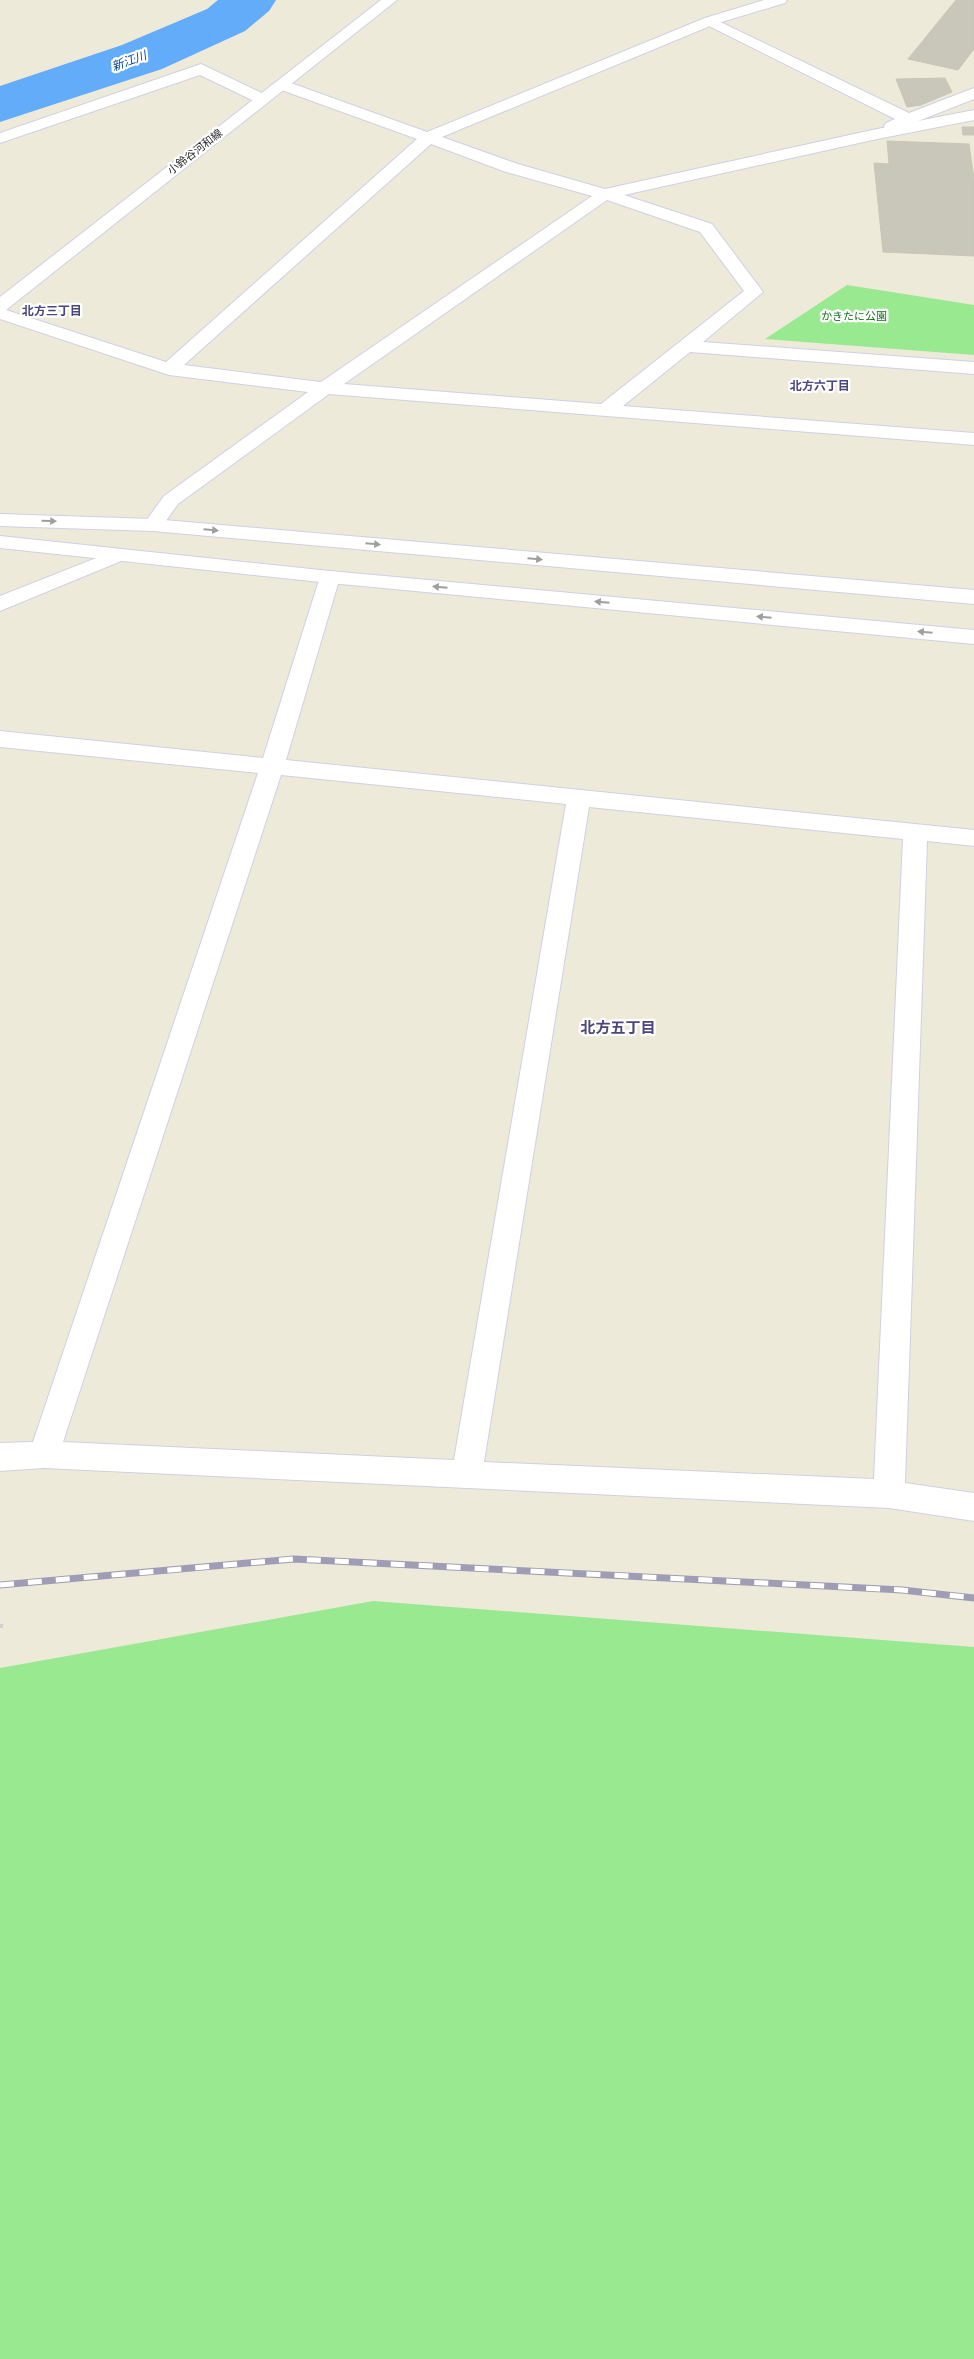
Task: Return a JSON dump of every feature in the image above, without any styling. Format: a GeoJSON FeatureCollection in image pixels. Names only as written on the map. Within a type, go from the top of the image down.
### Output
{"type":"FeatureCollection","features":[{"type":"Feature","properties":{"kind":"street","name":"小鈴谷河和線"},"geometry":{"type":"LineString","coordinates":[[0,306],[262,98],[282,85],[390,0]]}},
{"type":"Feature","properties":{"kind":"street"},"geometry":{"type":"LineString","coordinates":[[169,369],[429,137],[710,21],[780,0]]}},
{"type":"Feature","properties":{"kind":"street"},"geometry":{"type":"LineString","coordinates":[[710,21],[908,119]]}},
{"type":"Feature","properties":{"kind":"street"},"geometry":{"type":"LineString","coordinates":[[0,138],[201,69],[262,98]]}},
{"type":"Feature","properties":{"kind":"street"},"geometry":{"type":"LineString","coordinates":[[282,85],[512,168],[605,194],[706,228],[754,292],[608,409]]}},
{"type":"Feature","properties":{"kind":"street"},"geometry":{"type":"LineString","coordinates":[[877,134],[908,119],[974,93]]}},
{"type":"Feature","properties":{"kind":"street"},"geometry":{"type":"LineString","coordinates":[[153,525],[171,500],[325,388],[605,194],[877,134],[974,115]]}},
{"type":"Feature","properties":{"kind":"street"},"geometry":{"type":"LineString","coordinates":[[0,313],[169,369],[325,388],[974,439]]}},
{"type":"Feature","properties":{"kind":"street"},"geometry":{"type":"LineString","coordinates":[[687,346],[974,368]]}},
{"type":"Feature","properties":{"kind":"street"},"geometry":{"type":"LineString","coordinates":[[0,520],[153,525],[974,598]]}},
{"type":"Feature","properties":{"kind":"street"},"geometry":{"type":"LineString","coordinates":[[0,542],[330,577],[974,637]]}},
{"type":"Feature","properties":{"kind":"street"},"geometry":{"type":"LineString","coordinates":[[0,604],[119,555]]}},
{"type":"Feature","properties":{"kind":"street"},"geometry":{"type":"LineString","coordinates":[[44,1455],[272,766],[330,577]]}},
{"type":"Feature","properties":{"kind":"street"},"geometry":{"type":"LineString","coordinates":[[0,739],[974,838]]}},
{"type":"Feature","properties":{"kind":"street"},"geometry":{"type":"LineString","coordinates":[[467,1474],[579,798]]}},
{"type":"Feature","properties":{"kind":"street"},"geometry":{"type":"LineString","coordinates":[[889,1494],[915,832]]}},
{"type":"Feature","properties":{"kind":"street"},"geometry":{"type":"LineString","coordinates":[[0,1458],[44,1455],[889,1494],[974,1507]]}},
{"type":"Feature","properties":{"kind":"green space","name":"かきたに公園"},"geometry":{"type":"Polygon","coordinates":[[[847,285],[974,305],[974,355],[765,339],[847,285]]]}},
{"type":"Feature","properties":{"kind":"green space"},"geometry":{"type":"Polygon","coordinates":[[[373,1601],[974,1647],[974,2359],[0,2359],[0,1668],[373,1601]]]}},
{"type":"Feature","properties":{"kind":"building"},"geometry":{"type":"Polygon","coordinates":[[[956,0],[974,0],[974,49],[958,70],[908,59],[956,0]]]}},
{"type":"Feature","properties":{"kind":"building"},"geometry":{"type":"Polygon","coordinates":[[[945,78],[952,92],[921,105],[907,107],[896,79],[945,78]]]}},
{"type":"Feature","properties":{"kind":"building"},"geometry":{"type":"Polygon","coordinates":[[[962,127],[974,127],[974,135],[963,135],[962,127]]]}},
{"type":"Feature","properties":{"kind":"building"},"geometry":{"type":"Polygon","coordinates":[[[887,141],[969,144],[974,179],[974,256],[883,252],[874,163],[889,164],[887,141]]]}},
{"type":"Feature","properties":{"kind":"waterway","name":"新江川"},"geometry":{"type":"LineString","coordinates":[[0,105],[142,57],[226,20],[250,0]]}},
{"type":"Feature","properties":{"kind":"railway"},"geometry":{"type":"LineString","coordinates":[[0,1585],[294,1559],[902,1590],[974,1598]]}},
{"type":"Feature","properties":{"kind":"district","name":"北方三丁目"},"geometry":{"type":"Point","coordinates":[52,311]}},
{"type":"Feature","properties":{"kind":"district","name":"北方六丁目"},"geometry":{"type":"Point","coordinates":[820,386]}},
{"type":"Feature","properties":{"kind":"district","name":"北方五丁目"},"geometry":{"type":"Point","coordinates":[618,1028]}}]}
